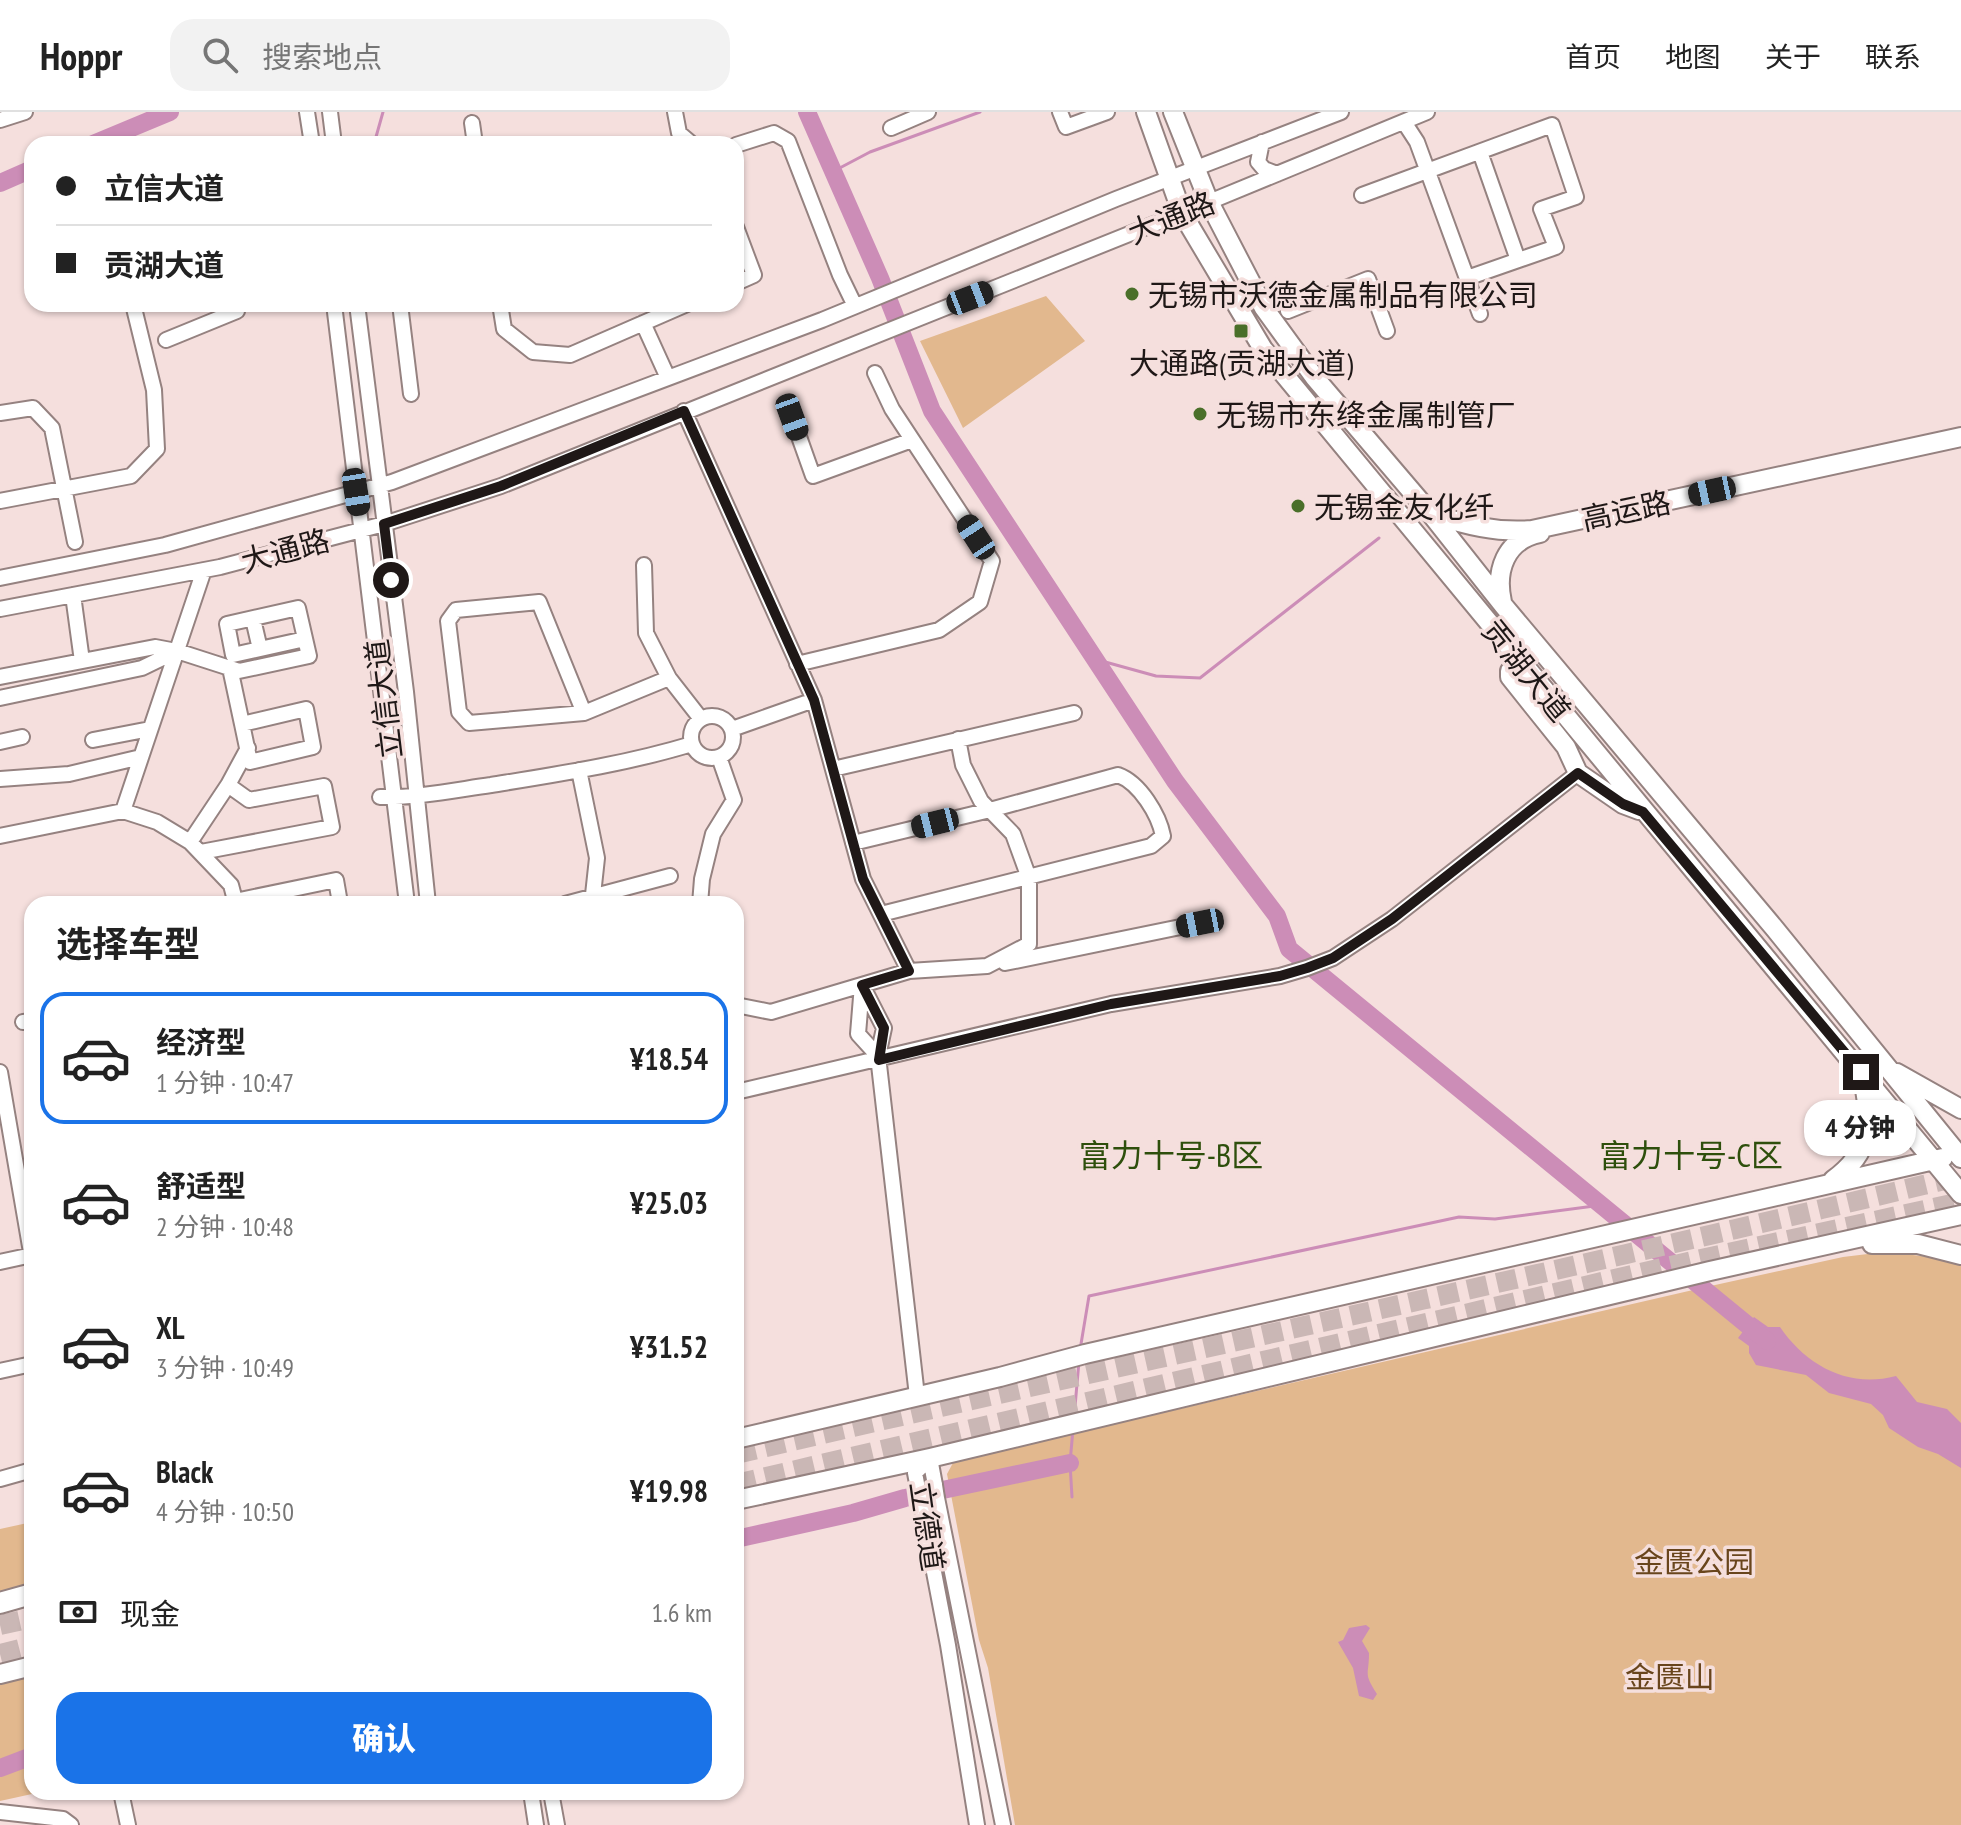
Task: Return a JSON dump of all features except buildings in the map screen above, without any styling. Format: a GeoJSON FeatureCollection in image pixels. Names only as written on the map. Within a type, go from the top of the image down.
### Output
{"type":"FeatureCollection","features":[{"type":"Feature","properties":{"kind":"highway"},"geometry":{"type":"LineString","coordinates":[[0,1602],[24,1596]]}},
{"type":"Feature","properties":{"kind":"main road","name":"贡湖大道"},"geometry":{"type":"LineString","coordinates":[[1146,112],[1182,213],[1263,349],[1961,1194]]}},
{"type":"Feature","properties":{"kind":"main road","name":"贡湖大道"},"geometry":{"type":"LineString","coordinates":[[1173,112],[1209,202],[1264,308],[1315,378],[1960,1155]]}},
{"type":"Feature","properties":{"kind":"main road","name":"高运路"},"geometry":{"type":"LineString","coordinates":[[1431,514],[1485,529],[1506,532],[1532,530],[1961,438]]}},
{"type":"Feature","properties":{"kind":"main road","name":"高运路"},"geometry":{"type":"LineString","coordinates":[[1503,605],[1498,584],[1499,568],[1511,550],[1531,534],[1961,438]]}},
{"type":"Feature","properties":{"kind":"main road"},"geometry":{"type":"LineString","coordinates":[[1520,662],[1510,671],[1510,677],[1566,747],[1577,772],[1623,804],[1643,812]]}},
{"type":"Feature","properties":{"kind":"main road"},"geometry":{"type":"LineString","coordinates":[[1888,1068],[1961,1109]]}},
{"type":"Feature","properties":{"kind":"main road"},"geometry":{"type":"LineString","coordinates":[[1828,1184],[1857,1157],[1868,1132],[1870,1111],[1861,1072]]}},
{"type":"Feature","properties":{"kind":"main road"},"geometry":{"type":"LineString","coordinates":[[744,1437],[1000,1377],[1079,1355],[1960,1155]]}},
{"type":"Feature","properties":{"kind":"main road"},"geometry":{"type":"LineString","coordinates":[[744,1498],[930,1458],[1710,1271],[1961,1215]]}},
{"type":"Feature","properties":{"kind":"main road"},"geometry":{"type":"LineString","coordinates":[[1813,1248],[1891,1242],[1918,1244],[1961,1255]]}},
{"type":"Feature","properties":{"kind":"main road"},"geometry":{"type":"LineString","coordinates":[[0,1674],[24,1668]]}},
{"type":"Feature","properties":{"kind":"street"},"geometry":{"type":"LineString","coordinates":[[0,120],[25,112]]}},
{"type":"Feature","properties":{"kind":"street"},"geometry":{"type":"LineString","coordinates":[[307,112],[311,136]]}},
{"type":"Feature","properties":{"kind":"street"},"geometry":{"type":"LineString","coordinates":[[330,112],[333,136]]}},
{"type":"Feature","properties":{"kind":"street"},"geometry":{"type":"LineString","coordinates":[[675,112],[679,133],[683,136]]}},
{"type":"Feature","properties":{"kind":"street"},"geometry":{"type":"LineString","coordinates":[[891,128],[928,112]]}},
{"type":"Feature","properties":{"kind":"street"},"geometry":{"type":"LineString","coordinates":[[1060,112],[1066,127],[1107,112]]}},
{"type":"Feature","properties":{"kind":"street","name":"大通路"},"geometry":{"type":"LineString","coordinates":[[0,578],[165,545],[379,486],[859,305],[1341,112]]}},
{"type":"Feature","properties":{"kind":"street","name":"大通路"},"geometry":{"type":"LineString","coordinates":[[0,609],[204,570],[384,524],[501,486],[1427,112]]}},
{"type":"Feature","properties":{"kind":"street"},"geometry":{"type":"LineString","coordinates":[[1404,122],[1417,142],[1480,314]]}},
{"type":"Feature","properties":{"kind":"street"},"geometry":{"type":"LineString","coordinates":[[472,123],[474,136]]}},
{"type":"Feature","properties":{"kind":"street"},"geometry":{"type":"LineString","coordinates":[[1362,195],[1552,125],[1576,197],[1541,209],[1556,247],[1467,278]]}},
{"type":"Feature","properties":{"kind":"street"},"geometry":{"type":"LineString","coordinates":[[744,142],[774,133],[788,141],[840,275],[859,305]]}},
{"type":"Feature","properties":{"kind":"street"},"geometry":{"type":"LineString","coordinates":[[1262,142],[1258,162],[1264,169],[1277,174]]}},
{"type":"Feature","properties":{"kind":"street"},"geometry":{"type":"LineString","coordinates":[[1480,152],[1518,260]]}},
{"type":"Feature","properties":{"kind":"street"},"geometry":{"type":"LineString","coordinates":[[744,248],[754,275],[744,279]]}},
{"type":"Feature","properties":{"kind":"street"},"geometry":{"type":"LineString","coordinates":[[1288,311],[1368,279],[1387,331]]}},
{"type":"Feature","properties":{"kind":"street"},"geometry":{"type":"LineString","coordinates":[[0,501],[131,476],[157,449],[154,390],[135,312]]}},
{"type":"Feature","properties":{"kind":"street"},"geometry":{"type":"LineString","coordinates":[[166,340],[235,312]]}},
{"type":"Feature","properties":{"kind":"street","name":"立信大道"},"geometry":{"type":"LineString","coordinates":[[335,312],[362,530],[387,797],[406,896]]}},
{"type":"Feature","properties":{"kind":"street","name":"立信大道"},"geometry":{"type":"LineString","coordinates":[[358,312],[427,896]]}},
{"type":"Feature","properties":{"kind":"street"},"geometry":{"type":"LineString","coordinates":[[401,312],[411,394]]}},
{"type":"Feature","properties":{"kind":"street"},"geometry":{"type":"LineString","coordinates":[[501,312],[504,329],[533,352],[570,355],[668,312]]}},
{"type":"Feature","properties":{"kind":"street"},"geometry":{"type":"LineString","coordinates":[[643,323],[668,378]]}},
{"type":"Feature","properties":{"kind":"street"},"geometry":{"type":"LineString","coordinates":[[797,664],[939,630],[980,602],[992,561],[892,409],[875,373]]}},
{"type":"Feature","properties":{"kind":"street"},"geometry":{"type":"LineString","coordinates":[[0,413],[33,408],[52,428],[75,542]]}},
{"type":"Feature","properties":{"kind":"street"},"geometry":{"type":"LineString","coordinates":[[684,411],[814,700],[863,879],[909,971]]}},
{"type":"Feature","properties":{"kind":"street"},"geometry":{"type":"LineString","coordinates":[[792,417],[813,476],[912,440]]}},
{"type":"Feature","properties":{"kind":"street"},"geometry":{"type":"LineString","coordinates":[[644,565],[646,633],[669,678],[701,719]]}},
{"type":"Feature","properties":{"kind":"street"},"geometry":{"type":"LineString","coordinates":[[123,811],[204,570]]}},
{"type":"Feature","properties":{"kind":"street"},"geometry":{"type":"LineString","coordinates":[[73,595],[82,661]]}},
{"type":"Feature","properties":{"kind":"street"},"geometry":{"type":"LineString","coordinates":[[584,713],[539,602],[456,610],[448,621],[459,712],[469,723],[584,713],[669,678]]}},
{"type":"Feature","properties":{"kind":"street"},"geometry":{"type":"LineString","coordinates":[[0,677],[155,647],[239,671],[309,656],[298,608],[227,624],[233,655],[305,639]]}},
{"type":"Feature","properties":{"kind":"street"},"geometry":{"type":"LineString","coordinates":[[253,619],[260,649]]}},
{"type":"Feature","properties":{"kind":"street"},"geometry":{"type":"LineString","coordinates":[[0,698],[142,668],[177,651]]}},
{"type":"Feature","properties":{"kind":"street"},"geometry":{"type":"LineString","coordinates":[[230,668],[250,762],[313,747],[306,709],[242,724]]}},
{"type":"Feature","properties":{"kind":"street"},"geometry":{"type":"LineString","coordinates":[[732,729],[814,700]]}},
{"type":"Feature","properties":{"kind":"street"},"geometry":{"type":"LineString","coordinates":[[833,769],[1074,713]]}},
{"type":"Feature","properties":{"kind":"street"},"geometry":{"type":"LineString","coordinates":[[715,717],[728,723],[732,729],[732,744],[719,757],[700,755],[692,744],[692,730],[701,719],[715,717]]}},
{"type":"Feature","properties":{"kind":"street"},"geometry":{"type":"LineString","coordinates":[[93,740],[150,729]]}},
{"type":"Feature","properties":{"kind":"street"},"geometry":{"type":"LineString","coordinates":[[0,742],[22,737]]}},
{"type":"Feature","properties":{"kind":"street"},"geometry":{"type":"LineString","coordinates":[[958,739],[963,765],[981,801],[1013,834],[1029,878],[1029,944],[987,966]]}},
{"type":"Feature","properties":{"kind":"street"},"geometry":{"type":"LineString","coordinates":[[387,797],[579,770],[648,757],[692,744]]}},
{"type":"Feature","properties":{"kind":"street"},"geometry":{"type":"LineString","coordinates":[[196,847],[248,748]]}},
{"type":"Feature","properties":{"kind":"street"},"geometry":{"type":"LineString","coordinates":[[0,779],[69,774],[141,757]]}},
{"type":"Feature","properties":{"kind":"street"},"geometry":{"type":"LineString","coordinates":[[701,896],[713,834],[734,800],[719,757]]}},
{"type":"Feature","properties":{"kind":"street"},"geometry":{"type":"LineString","coordinates":[[579,770],[597,858],[593,896]]}},
{"type":"Feature","properties":{"kind":"street"},"geometry":{"type":"LineString","coordinates":[[744,1088],[1110,1001],[1280,974],[1332,956],[1577,772]]}},
{"type":"Feature","properties":{"kind":"street"},"geometry":{"type":"LineString","coordinates":[[853,843],[1118,775],[1128,778],[1160,819],[1163,836],[1151,846],[881,914]]}},
{"type":"Feature","properties":{"kind":"street"},"geometry":{"type":"LineString","coordinates":[[196,847],[332,827],[324,786],[249,800],[228,785]]}},
{"type":"Feature","properties":{"kind":"street"},"geometry":{"type":"LineString","coordinates":[[0,836],[123,811],[157,822],[196,847],[231,885],[234,896]]}},
{"type":"Feature","properties":{"kind":"street"},"geometry":{"type":"LineString","coordinates":[[608,896],[670,876]]}},
{"type":"Feature","properties":{"kind":"street"},"geometry":{"type":"LineString","coordinates":[[263,896],[336,880],[339,896]]}},
{"type":"Feature","properties":{"kind":"street"},"geometry":{"type":"LineString","coordinates":[[744,1007],[771,1012],[909,971],[987,966],[1200,923]]}},
{"type":"Feature","properties":{"kind":"street"},"geometry":{"type":"LineString","coordinates":[[862,985],[858,1034],[878,1058]]}},
{"type":"Feature","properties":{"kind":"street"},"geometry":{"type":"LineString","coordinates":[[862,985],[884,1028],[878,1058],[917,1396]]}},
{"type":"Feature","properties":{"kind":"street"},"geometry":{"type":"LineString","coordinates":[[0,1072],[24,1211]]}},
{"type":"Feature","properties":{"kind":"street"},"geometry":{"type":"LineString","coordinates":[[0,1265],[24,1259]]}},
{"type":"Feature","properties":{"kind":"street"},"geometry":{"type":"LineString","coordinates":[[0,1371],[24,1366]]}},
{"type":"Feature","properties":{"kind":"street","name":"立德道"},"geometry":{"type":"LineString","coordinates":[[930,1458],[1003,1825]]}},
{"type":"Feature","properties":{"kind":"street","name":"立德道"},"geometry":{"type":"LineString","coordinates":[[930,1458],[915,1473],[948,1645],[977,1825]]}},
{"type":"Feature","properties":{"kind":"street"},"geometry":{"type":"LineString","coordinates":[[0,1479],[24,1472]]}},
{"type":"Feature","properties":{"kind":"street"},"geometry":{"type":"LineString","coordinates":[[120,1800],[125,1825]]}},
{"type":"Feature","properties":{"kind":"street"},"geometry":{"type":"LineString","coordinates":[[532,1800],[536,1825]]}},
{"type":"Feature","properties":{"kind":"street"},"geometry":{"type":"LineString","coordinates":[[552,1800],[557,1825]]}},
{"type":"Feature","properties":{"kind":"street"},"geometry":{"type":"LineString","coordinates":[[0,1812],[63,1819],[71,1825]]}},
{"type":"Feature","properties":{"kind":"green space"},"geometry":{"type":"Polygon","coordinates":[[[1046,296],[1085,341],[963,428],[920,341],[1046,296]]]}},
{"type":"Feature","properties":{"kind":"green space","name":"金匮公园"},"geometry":{"type":"Polygon","coordinates":[[[1876,1253],[1930,1257],[1961,1265],[1961,1825],[1015,1825],[988,1668],[979,1640],[947,1474],[954,1461],[1706,1287],[1843,1257],[1876,1253]]]}},
{"type":"Feature","properties":{"kind":"green space"},"geometry":{"type":"Polygon","coordinates":[[[24,1524],[24,1593],[0,1599],[0,1529],[24,1524]]]}},
{"type":"Feature","properties":{"kind":"green space"},"geometry":{"type":"Polygon","coordinates":[[[24,1677],[24,1796],[0,1801],[0,1682],[24,1677]]]}},
{"type":"Feature","properties":{"kind":"shaded area"},"geometry":{"type":"Polygon","coordinates":[[[1754,1317],[1768,1327],[1780,1327],[1802,1353],[1830,1371],[1861,1379],[1896,1376],[1917,1402],[1947,1409],[1961,1423],[1961,1468],[1938,1454],[1918,1447],[1889,1428],[1883,1415],[1871,1404],[1829,1393],[1806,1375],[1756,1365],[1749,1353],[1749,1346],[1738,1338],[1754,1317]]]}},
{"type":"Feature","properties":{"kind":"shaded area"},"geometry":{"type":"Polygon","coordinates":[[[1366,1625],[1370,1628],[1362,1641],[1369,1653],[1368,1678],[1377,1694],[1373,1700],[1359,1696],[1353,1668],[1338,1642],[1343,1640],[1349,1628],[1366,1625]]]}},
{"type":"Feature","properties":{"kind":"waterway"},"geometry":{"type":"LineString","coordinates":[[112,136],[170,112]]}},
{"type":"Feature","properties":{"kind":"waterway"},"geometry":{"type":"LineString","coordinates":[[376,136],[383,112]]}},
{"type":"Feature","properties":{"kind":"waterway"},"geometry":{"type":"LineString","coordinates":[[807,112],[880,278],[932,411],[1175,781],[1277,916],[1289,949],[1767,1341]]}},
{"type":"Feature","properties":{"kind":"waterway"},"geometry":{"type":"LineString","coordinates":[[834,171],[870,152],[980,112]]}},
{"type":"Feature","properties":{"kind":"waterway"},"geometry":{"type":"LineString","coordinates":[[0,183],[24,172]]}},
{"type":"Feature","properties":{"kind":"waterway"},"geometry":{"type":"LineString","coordinates":[[1098,660],[1156,676],[1200,678],[1379,538]]}},
{"type":"Feature","properties":{"kind":"waterway"},"geometry":{"type":"LineString","coordinates":[[1080,1350],[1089,1296],[1459,1217],[1495,1219],[1602,1205]]}},
{"type":"Feature","properties":{"kind":"waterway"},"geometry":{"type":"LineString","coordinates":[[1074,1418],[1079,1361]]}},
{"type":"Feature","properties":{"kind":"waterway"},"geometry":{"type":"LineString","coordinates":[[1072,1497],[1070,1463],[1073,1429]]}},
{"type":"Feature","properties":{"kind":"waterway"},"geometry":{"type":"LineString","coordinates":[[744,1537],[905,1498],[1070,1463]]}},
{"type":"Feature","properties":{"kind":"waterway"},"geometry":{"type":"LineString","coordinates":[[0,1768],[24,1759]]}},
{"type":"Feature","properties":{"kind":"tunnel"},"geometry":{"type":"LineString","coordinates":[[744,1452],[1961,1176]]}},
{"type":"Feature","properties":{"kind":"tunnel"},"geometry":{"type":"LineString","coordinates":[[744,1482],[1692,1261],[1961,1202]]}},
{"type":"Feature","properties":{"kind":"tunnel"},"geometry":{"type":"LineString","coordinates":[[0,1625],[24,1620]]}},
{"type":"Feature","properties":{"kind":"tunnel"},"geometry":{"type":"LineString","coordinates":[[0,1654],[24,1648]]}},
{"type":"Feature","properties":{"kind":"place","name":"无锡市沃德金属制品有限公司"},"geometry":{"type":"Point","coordinates":[1132,294]}},
{"type":"Feature","properties":{"kind":"place","name":"大通路(贡湖大道)"},"geometry":{"type":"Point","coordinates":[1241,331]}},
{"type":"Feature","properties":{"kind":"place","name":"无锡市东绛金属制管厂"},"geometry":{"type":"Point","coordinates":[1200,414]}},
{"type":"Feature","properties":{"kind":"place","name":"无锡金友化纤"},"geometry":{"type":"Point","coordinates":[1298,506]}},
{"type":"Feature","properties":{"kind":"district","name":"富力十号-B区"},"geometry":{"type":"Point","coordinates":[1171,1155]}},
{"type":"Feature","properties":{"kind":"district","name":"富力十号-C区"},"geometry":{"type":"Point","coordinates":[1691,1155]}},
{"type":"Feature","properties":{"kind":"route"},"geometry":{"type":"LineString","coordinates":[[391,580],[384,524],[501,486],[684,411],[814,700],[863,879],[909,971],[862,985],[884,1028],[879,1060],[1111,1004],[1280,976],[1333,958],[1392,919],[1578,773],[1623,804],[1643,812],[1861,1072]]}},
{"type":"Feature","properties":{"kind":"park label","name":"金匮山"},"geometry":{"type":"Point","coordinates":[1670,1676]}}]}
